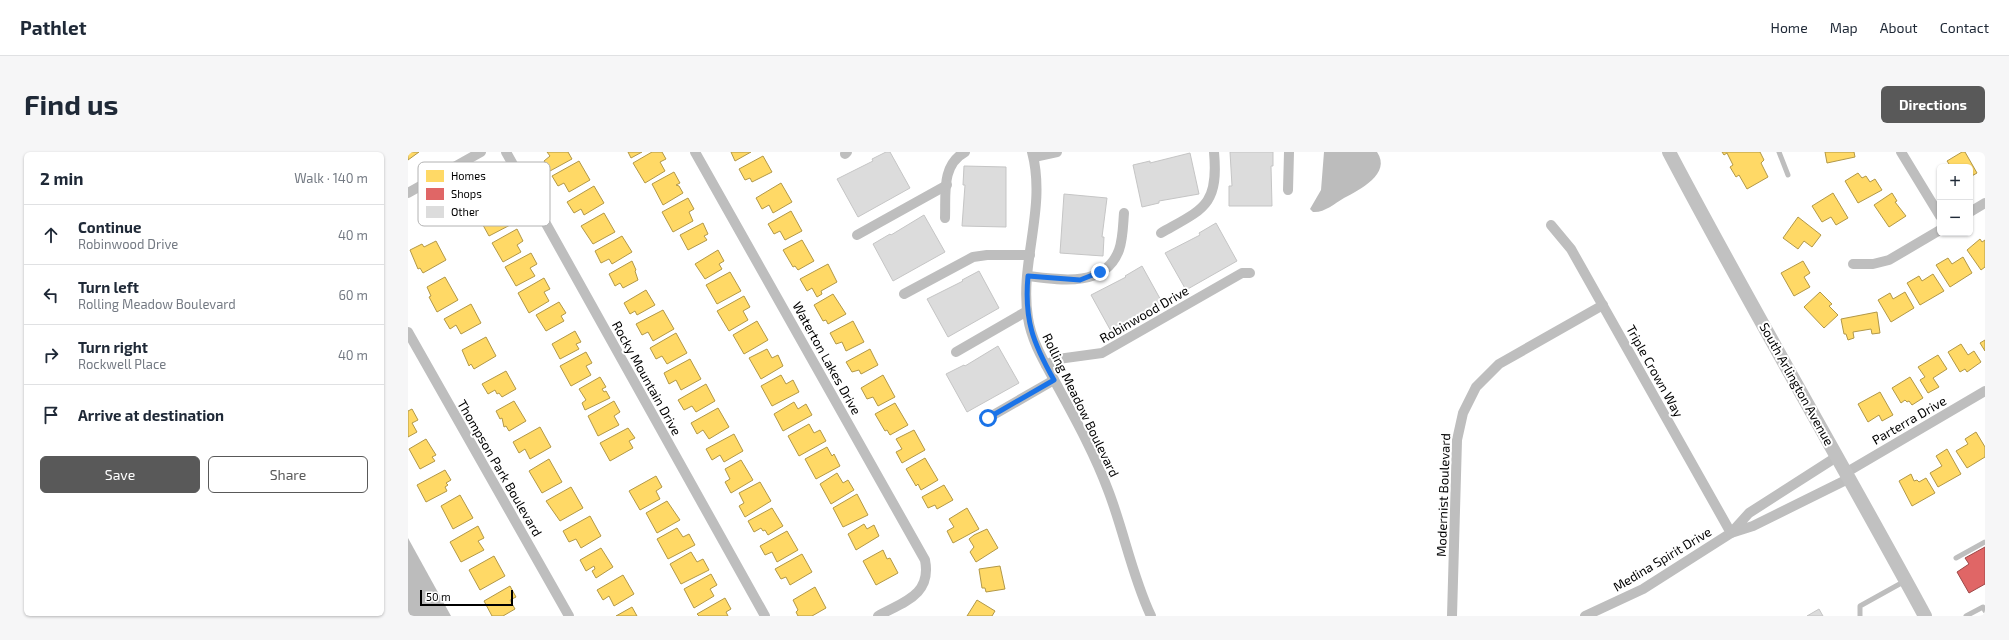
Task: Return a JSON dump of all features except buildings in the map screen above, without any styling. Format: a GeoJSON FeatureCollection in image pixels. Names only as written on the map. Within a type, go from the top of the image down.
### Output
{"type":"FeatureCollection","features":[{"type":"Feature","properties":{"kind":"main road","name":"South Arlington Avenue"},"geometry":{"type":"LineString","coordinates":[[1669,152],[1710,229],[1838,456],[1925,616]]}},
{"type":"Feature","properties":{"kind":"street"},"geometry":{"type":"LineString","coordinates":[[463,162],[481,152]]}},
{"type":"Feature","properties":{"kind":"street","name":"Rocky Mountain Drive"},"geometry":{"type":"LineString","coordinates":[[506,152],[512,162]]}},
{"type":"Feature","properties":{"kind":"street","name":"Waterton Lakes Drive"},"geometry":{"type":"LineString","coordinates":[[695,152],[921,551],[927,570],[926,580],[921,589],[914,595],[878,616]]}},
{"type":"Feature","properties":{"kind":"street"},"geometry":{"type":"LineString","coordinates":[[946,218],[948,172],[952,162],[965,152]]}},
{"type":"Feature","properties":{"kind":"street"},"geometry":{"type":"LineString","coordinates":[[1033,155],[1057,152]]}},
{"type":"Feature","properties":{"kind":"street"},"geometry":{"type":"LineString","coordinates":[[1161,233],[1198,212],[1208,203],[1214,190],[1215,183],[1214,152]]}},
{"type":"Feature","properties":{"kind":"street"},"geometry":{"type":"LineString","coordinates":[[1288,190],[1289,152]]}},
{"type":"Feature","properties":{"kind":"street"},"geometry":{"type":"LineString","coordinates":[[1901,152],[1937,211]]}},
{"type":"Feature","properties":{"kind":"street","name":"Rolling Meadow Boulevard"},"geometry":{"type":"LineString","coordinates":[[1033,155],[1037,185],[1028,276],[1027,311],[1033,340],[1088,445],[1108,490],[1133,568],[1151,616]]}},
{"type":"Feature","properties":{"kind":"street"},"geometry":{"type":"LineString","coordinates":[[857,235],[947,185]]}},
{"type":"Feature","properties":{"kind":"street"},"geometry":{"type":"LineString","coordinates":[[408,193],[418,187]]}},
{"type":"Feature","properties":{"kind":"street"},"geometry":{"type":"LineString","coordinates":[[1973,210],[1985,203]]}},
{"type":"Feature","properties":{"kind":"street"},"geometry":{"type":"LineString","coordinates":[[1028,276],[1080,280],[1100,272],[1113,261],[1119,251],[1124,213]]}},
{"type":"Feature","properties":{"kind":"street","name":"Triple Crown Way"},"geometry":{"type":"LineString","coordinates":[[1551,225],[1571,248],[1731,533]]}},
{"type":"Feature","properties":{"kind":"street","name":"Rocky Mountain Drive"},"geometry":{"type":"LineString","coordinates":[[547,226],[765,616]]}},
{"type":"Feature","properties":{"kind":"street"},"geometry":{"type":"LineString","coordinates":[[1853,264],[1873,264],[1889,260],[1937,232]]}},
{"type":"Feature","properties":{"kind":"street"},"geometry":{"type":"LineString","coordinates":[[904,294],[973,257],[987,255],[1030,255]]}},
{"type":"Feature","properties":{"kind":"street","name":"Robinwood Drive"},"geometry":{"type":"LineString","coordinates":[[1046,365],[1058,359],[1102,353],[1242,273],[1250,273]]}},
{"type":"Feature","properties":{"kind":"street","name":"Modernist Boulevard"},"geometry":{"type":"LineString","coordinates":[[1452,616],[1457,440],[1463,413],[1476,387],[1499,364],[1603,305]]}},
{"type":"Feature","properties":{"kind":"street"},"geometry":{"type":"LineString","coordinates":[[956,352],[1027,311]]}},
{"type":"Feature","properties":{"kind":"street","name":"Thompson Park Boulevard"},"geometry":{"type":"LineString","coordinates":[[408,332],[569,616]]}},
{"type":"Feature","properties":{"kind":"street"},"geometry":{"type":"LineString","coordinates":[[988,418],[1054,380]]}},
{"type":"Feature","properties":{"kind":"street","name":"Parterra Drive"},"geometry":{"type":"LineString","coordinates":[[1848,475],[1985,391]]}},
{"type":"Feature","properties":{"kind":"street","name":"Medina Spirit Drive"},"geometry":{"type":"LineString","coordinates":[[1731,533],[1749,513],[1838,456]]}},
{"type":"Feature","properties":{"kind":"street","name":"Medina Spirit Drive"},"geometry":{"type":"LineString","coordinates":[[1585,616],[1643,589],[1731,533],[1753,526],[1848,475]]}},
{"type":"Feature","properties":{"kind":"lane"},"geometry":{"type":"LineString","coordinates":[[1779,152],[1788,175]]}},
{"type":"Feature","properties":{"kind":"lane"},"geometry":{"type":"LineString","coordinates":[[1956,558],[1985,542]]}},
{"type":"Feature","properties":{"kind":"lane"},"geometry":{"type":"LineString","coordinates":[[1860,616],[1860,606],[1906,581]]}},
{"type":"Feature","properties":{"kind":"lane"},"geometry":{"type":"LineString","coordinates":[[1966,616],[1984,608]]}},
{"type":"Feature","properties":{"kind":"shaded area"},"geometry":{"type":"Polygon","coordinates":[[[1324,152],[1377,152],[1381,160],[1380,167],[1372,180],[1358,191],[1325,210],[1313,212],[1310,209],[1321,190],[1324,152]]]}},
{"type":"Feature","properties":{"kind":"shaded area"},"geometry":{"type":"Polygon","coordinates":[[[408,538],[451,616],[408,616],[408,538]]]}},
{"type":"Feature","properties":{"kind":"route"},"geometry":{"type":"LineString","coordinates":[[988,418],[1054,380],[1038,351],[1030,329],[1026,305],[1028,276],[1062,280],[1080,280],[1100,272]]}}]}
